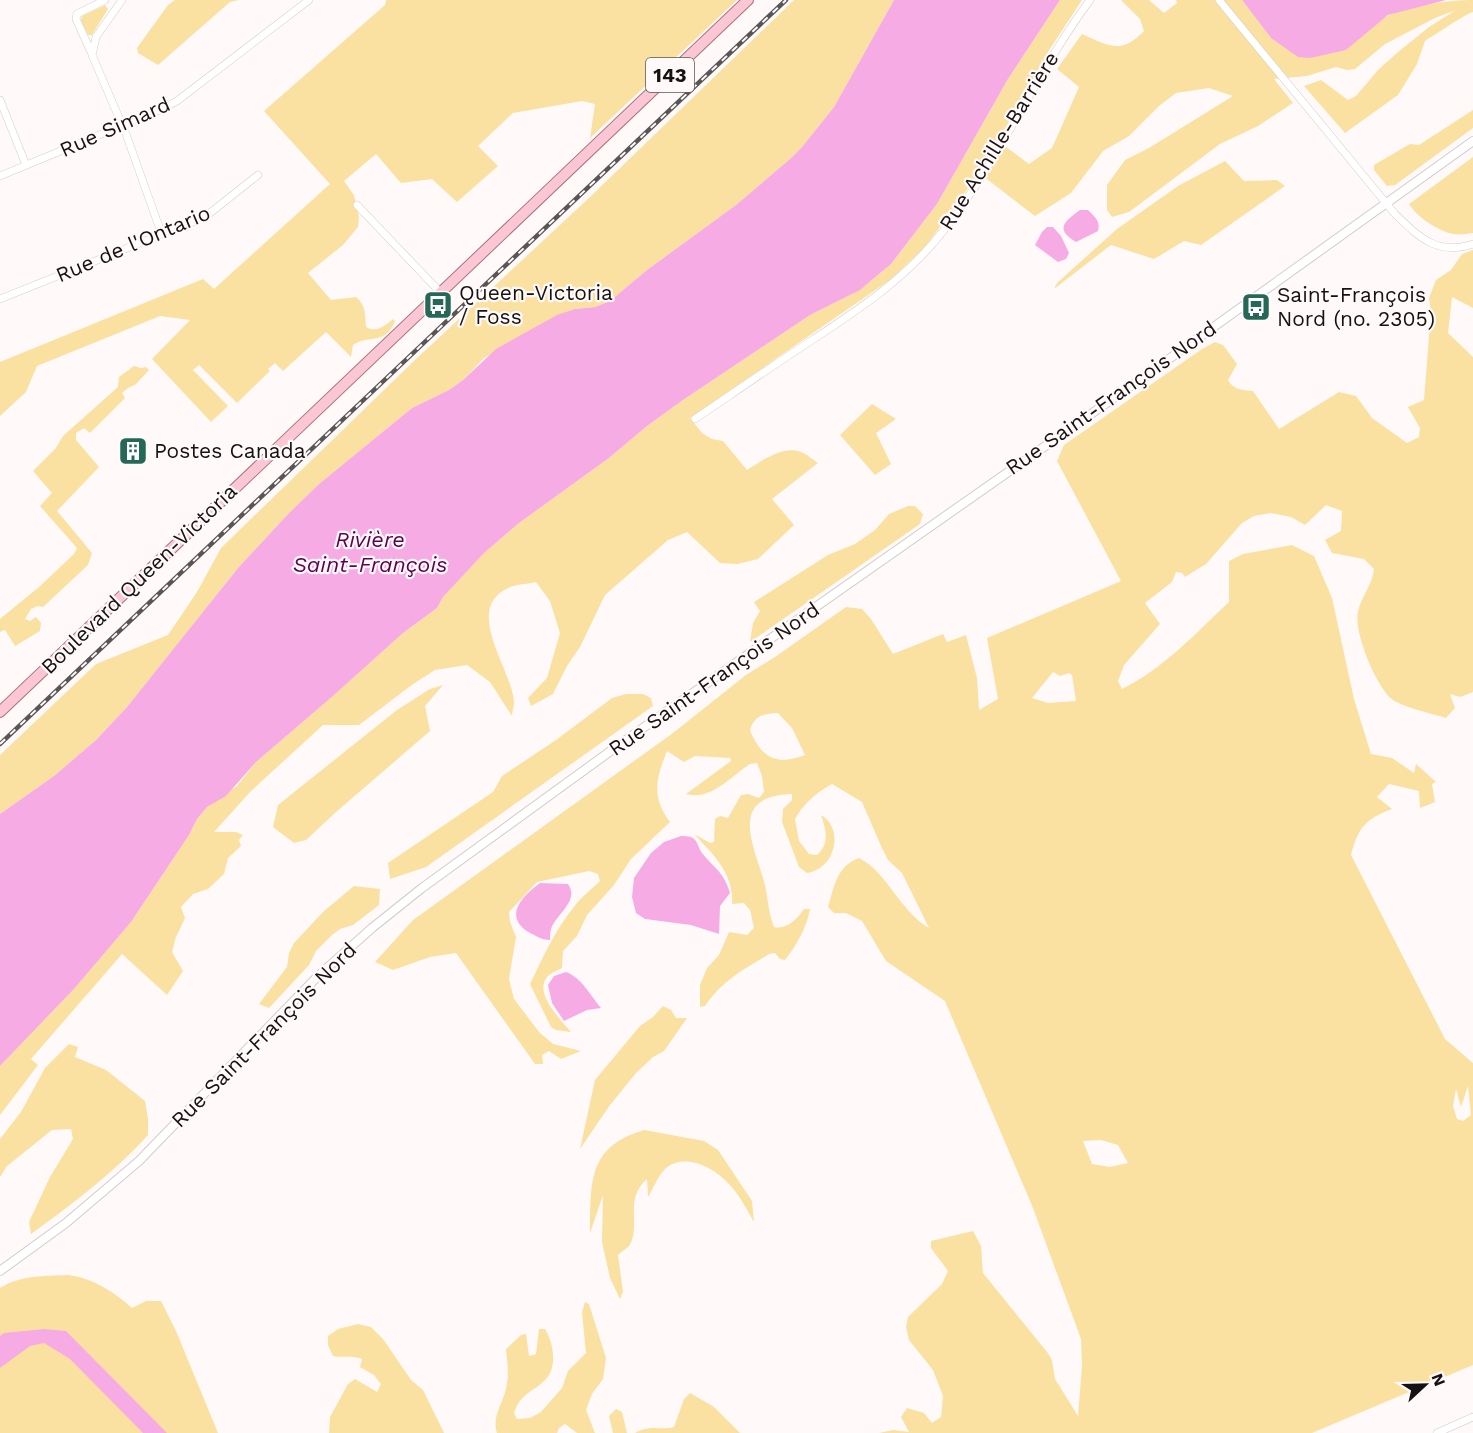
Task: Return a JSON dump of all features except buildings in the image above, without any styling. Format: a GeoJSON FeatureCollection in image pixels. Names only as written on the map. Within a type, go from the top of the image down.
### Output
{"type":"FeatureCollection","features":[{"type":"Feature","properties":{"kind":"main road","name":"Boulevard Queen-Victoria"},"geometry":{"type":"LineString","coordinates":[[0,712],[748,0]]}},
{"type":"Feature","properties":{"kind":"street"},"geometry":{"type":"LineString","coordinates":[[105,0],[77,14],[76,19],[122,126],[162,235]]}},
{"type":"Feature","properties":{"kind":"street"},"geometry":{"type":"LineString","coordinates":[[92,55],[96,38],[122,0]]}},
{"type":"Feature","properties":{"kind":"street","name":"Rue Simard"},"geometry":{"type":"LineString","coordinates":[[0,176],[177,101],[309,0]]}},
{"type":"Feature","properties":{"kind":"street","name":"Rue Achille-Barrière"},"geometry":{"type":"LineString","coordinates":[[695,419],[880,294],[925,252],[944,230],[973,188],[1051,59],[1090,0]]}},
{"type":"Feature","properties":{"kind":"street"},"geometry":{"type":"LineString","coordinates":[[1219,0],[1386,203],[1415,233],[1445,248],[1455,249],[1473,244]]}},
{"type":"Feature","properties":{"kind":"street"},"geometry":{"type":"LineString","coordinates":[[0,100],[26,165]]}},
{"type":"Feature","properties":{"kind":"street","name":"Rue Saint-François Nord"},"geometry":{"type":"LineString","coordinates":[[0,1270],[66,1222],[139,1161],[308,985],[372,928],[422,888],[623,742],[1148,374],[1473,141]]}},
{"type":"Feature","properties":{"kind":"street","name":"Rue de l'Ontario"},"geometry":{"type":"LineString","coordinates":[[0,299],[212,213],[258,175]]}},
{"type":"Feature","properties":{"kind":"street"},"geometry":{"type":"LineString","coordinates":[[357,205],[441,293]]}},
{"type":"Feature","properties":{"kind":"street"},"geometry":{"type":"LineString","coordinates":[[1437,1433],[1473,1417]]}},
{"type":"Feature","properties":{"kind":"shaded area"},"geometry":{"type":"Polygon","coordinates":[[[175,0],[239,0],[230,2],[158,65],[138,53],[137,48],[168,5],[175,0]]]}},
{"type":"Feature","properties":{"kind":"shaded area"},"geometry":{"type":"Polygon","coordinates":[[[386,0],[737,0],[590,138],[595,104],[582,101],[513,113],[478,146],[498,166],[457,202],[432,179],[401,183],[376,154],[344,181],[354,195],[359,217],[358,227],[343,245],[308,273],[331,300],[356,297],[363,307],[366,327],[377,329],[393,319],[395,321],[391,329],[382,337],[353,345],[351,357],[326,332],[283,371],[275,363],[268,369],[270,371],[237,403],[199,365],[193,370],[228,406],[211,422],[152,359],[190,320],[160,316],[37,366],[26,392],[0,416],[0,362],[203,279],[214,289],[330,184],[264,111],[385,5],[386,0]]]}},
{"type":"Feature","properties":{"kind":"shaded area"},"geometry":{"type":"Polygon","coordinates":[[[794,0],[894,0],[834,107],[802,147],[736,205],[647,270],[610,301],[595,307],[575,309],[484,358],[463,380],[449,390],[412,408],[319,484],[238,568],[127,707],[96,740],[54,776],[0,814],[0,755],[96,664],[168,635],[197,592],[221,548],[416,359],[590,197],[794,0]]]}},
{"type":"Feature","properties":{"kind":"shaded area"},"geometry":{"type":"Polygon","coordinates":[[[1060,0],[1082,0],[1048,52],[998,141],[1029,164],[1052,148],[1079,87],[1057,69],[1082,34],[1107,45],[1121,46],[1136,39],[1144,31],[1140,19],[1121,0],[1149,0],[1164,13],[1177,3],[1176,0],[1242,0],[1271,38],[1346,50],[1380,21],[1404,9],[1441,2],[1473,0],[1473,12],[1425,41],[1417,64],[1398,95],[1345,133],[1304,86],[1321,80],[1348,100],[1356,96],[1378,70],[1398,52],[1429,27],[1456,10],[1435,18],[1385,44],[1355,69],[1347,70],[1336,67],[1307,76],[1274,79],[1293,103],[1258,126],[1220,144],[1129,212],[1112,217],[1107,210],[1107,185],[1125,160],[1149,148],[1233,96],[1209,88],[1176,93],[1159,106],[1129,136],[1103,151],[1071,193],[1035,216],[979,173],[926,246],[890,280],[690,418],[702,433],[712,439],[723,441],[747,470],[780,452],[794,450],[818,463],[772,499],[794,525],[758,559],[737,564],[720,563],[687,532],[668,540],[605,595],[580,647],[567,666],[553,694],[531,706],[528,698],[547,678],[560,633],[550,601],[536,582],[513,586],[497,595],[490,607],[489,622],[492,638],[511,688],[514,702],[512,716],[490,682],[467,665],[435,670],[359,725],[323,725],[250,792],[214,832],[236,832],[243,835],[239,840],[241,846],[228,858],[224,874],[208,889],[193,894],[181,907],[185,918],[172,952],[183,971],[167,995],[122,954],[31,1059],[38,1065],[0,1115],[0,1066],[74,989],[131,922],[207,807],[237,786],[256,762],[403,633],[437,608],[443,597],[484,553],[519,523],[609,458],[683,400],[810,315],[848,296],[871,281],[891,264],[937,204],[1008,79],[1060,0]]]}},
{"type":"Feature","properties":{"kind":"shaded area"},"geometry":{"type":"Polygon","coordinates":[[[105,5],[108,9],[92,35],[88,35],[81,21],[82,16],[105,5]]]}},
{"type":"Feature","properties":{"kind":"shaded area"},"geometry":{"type":"Polygon","coordinates":[[[1473,110],[1473,128],[1395,185],[1387,186],[1374,170],[1374,165],[1410,144],[1419,145],[1473,110]]]}},
{"type":"Feature","properties":{"kind":"shaded area"},"geometry":{"type":"Polygon","coordinates":[[[1473,157],[1473,233],[1453,234],[1435,227],[1422,218],[1409,204],[1473,157]]]}},
{"type":"Feature","properties":{"kind":"shaded area"},"geometry":{"type":"Polygon","coordinates":[[[1225,161],[1244,181],[1277,180],[1285,186],[1201,245],[1184,241],[1154,259],[1111,245],[1054,289],[1057,283],[1117,229],[1178,186],[1225,161]]]}},
{"type":"Feature","properties":{"kind":"shaded area"},"geometry":{"type":"Polygon","coordinates":[[[1473,250],[1473,308],[1452,297],[1448,333],[1473,357],[1473,692],[1460,697],[1450,694],[1455,708],[1446,718],[1404,705],[1387,694],[1368,659],[1357,621],[1359,607],[1374,569],[1364,559],[1332,553],[1325,540],[1341,531],[1342,511],[1326,505],[1305,525],[1291,517],[1271,513],[1254,516],[1242,523],[1206,564],[1185,577],[1182,573],[1176,572],[1172,582],[1145,603],[1160,624],[1124,665],[1118,681],[1122,689],[1137,681],[1178,650],[1229,602],[1229,561],[1243,554],[1292,545],[1314,556],[1332,598],[1354,699],[1371,754],[1392,758],[1414,773],[1416,764],[1436,782],[1432,784],[1435,802],[1420,808],[1419,791],[1389,784],[1377,797],[1392,809],[1375,817],[1364,826],[1351,855],[1445,1039],[1473,1063],[1473,1365],[1312,1433],[879,1433],[893,1430],[909,1432],[901,1417],[907,1408],[924,1413],[932,1423],[941,1417],[943,1396],[933,1370],[909,1340],[906,1327],[908,1317],[942,1284],[948,1271],[931,1248],[931,1241],[973,1231],[981,1246],[983,1273],[1047,1352],[1052,1360],[1055,1379],[1078,1416],[1082,1365],[1081,1339],[1033,1208],[945,1001],[886,961],[862,921],[846,913],[834,913],[828,907],[841,872],[845,866],[859,858],[878,872],[909,911],[929,928],[902,873],[888,860],[862,802],[832,784],[802,808],[795,819],[799,841],[809,854],[817,855],[824,846],[825,831],[821,815],[833,829],[834,838],[834,848],[830,857],[817,870],[807,873],[799,867],[782,822],[783,809],[792,800],[792,794],[772,797],[759,803],[752,812],[751,837],[774,927],[787,925],[795,920],[804,909],[810,909],[809,916],[785,960],[780,959],[775,953],[769,954],[734,976],[705,1006],[700,1007],[700,985],[707,968],[719,955],[729,932],[747,935],[754,928],[750,910],[744,903],[732,904],[730,883],[726,874],[715,857],[694,834],[710,843],[714,842],[715,819],[720,816],[728,818],[741,795],[748,794],[759,798],[764,792],[762,776],[757,763],[750,764],[712,791],[704,794],[686,794],[731,761],[730,758],[695,756],[684,762],[667,751],[657,787],[660,804],[670,822],[631,859],[614,885],[587,915],[577,936],[563,951],[562,968],[549,975],[544,982],[545,997],[571,1032],[551,1027],[530,984],[567,916],[600,881],[598,874],[589,871],[537,882],[509,912],[516,937],[509,979],[514,999],[539,1032],[553,1044],[581,1051],[561,1059],[549,1051],[542,1055],[543,1064],[535,1064],[456,953],[430,957],[393,970],[375,962],[413,920],[673,733],[746,675],[846,607],[862,609],[893,654],[943,634],[947,642],[966,635],[977,678],[979,710],[998,699],[987,638],[1121,581],[1057,461],[1064,445],[1215,342],[1223,345],[1237,364],[1228,380],[1230,383],[1239,389],[1253,391],[1279,429],[1339,392],[1356,396],[1372,418],[1407,443],[1419,437],[1420,428],[1408,407],[1424,400],[1431,311],[1429,298],[1436,280],[1451,270],[1462,254],[1473,250]],[[1053,672],[1032,698],[1048,703],[1076,701],[1072,675],[1069,673],[1060,676],[1053,672]],[[778,713],[757,718],[750,730],[754,740],[765,753],[771,757],[786,760],[805,755],[792,728],[778,713]],[[1468,1086],[1461,1107],[1456,1089],[1453,1106],[1457,1119],[1463,1121],[1471,1115],[1468,1086]],[[1101,1140],[1083,1141],[1092,1164],[1110,1167],[1128,1163],[1118,1145],[1101,1140]]]}},
{"type":"Feature","properties":{"kind":"shaded area"},"geometry":{"type":"Polygon","coordinates":[[[134,366],[146,367],[149,370],[135,385],[122,393],[125,398],[90,433],[84,428],[76,433],[76,440],[99,467],[57,511],[92,553],[88,565],[43,607],[38,606],[31,609],[25,619],[30,621],[36,617],[41,623],[40,631],[15,646],[5,630],[0,632],[0,619],[39,587],[74,554],[77,548],[40,506],[52,493],[33,471],[56,448],[63,436],[118,387],[119,377],[134,366]]]}},
{"type":"Feature","properties":{"kind":"shaded area"},"geometry":{"type":"Polygon","coordinates":[[[872,404],[896,419],[876,433],[891,464],[875,475],[840,435],[872,404]]]}},
{"type":"Feature","properties":{"kind":"shaded area"},"geometry":{"type":"Polygon","coordinates":[[[908,506],[915,506],[923,514],[920,524],[750,642],[753,623],[760,611],[754,602],[828,555],[855,544],[875,530],[889,514],[908,506]]]}},
{"type":"Feature","properties":{"kind":"shaded area"},"geometry":{"type":"Polygon","coordinates":[[[443,685],[425,706],[430,731],[306,840],[294,843],[273,827],[278,805],[397,710],[430,689],[443,685]]]}},
{"type":"Feature","properties":{"kind":"shaded area"},"geometry":{"type":"Polygon","coordinates":[[[626,694],[643,694],[651,698],[653,706],[426,867],[390,879],[388,863],[493,792],[502,776],[556,740],[612,698],[626,694]]]}},
{"type":"Feature","properties":{"kind":"shaded area"},"geometry":{"type":"Polygon","coordinates":[[[354,886],[380,889],[379,905],[353,925],[340,929],[332,935],[316,951],[309,965],[269,1008],[259,1004],[287,967],[289,953],[294,943],[324,911],[354,886]]]}},
{"type":"Feature","properties":{"kind":"shaded area"},"geometry":{"type":"Polygon","coordinates":[[[663,1006],[671,1010],[676,1018],[687,1018],[664,1051],[653,1057],[636,1073],[610,1105],[580,1149],[595,1080],[640,1026],[663,1006]]]}},
{"type":"Feature","properties":{"kind":"shaded area"},"geometry":{"type":"Polygon","coordinates":[[[69,1044],[78,1047],[75,1057],[106,1070],[145,1101],[148,1135],[107,1175],[31,1234],[29,1222],[50,1177],[73,1139],[71,1129],[52,1130],[7,1166],[0,1177],[0,1139],[21,1112],[45,1068],[69,1044]]]}},
{"type":"Feature","properties":{"kind":"shaded area"},"geometry":{"type":"Polygon","coordinates":[[[644,1130],[704,1141],[718,1150],[752,1201],[754,1222],[736,1192],[715,1172],[689,1162],[672,1164],[662,1172],[648,1197],[647,1179],[636,1195],[633,1238],[629,1246],[618,1255],[623,1292],[620,1299],[610,1278],[602,1242],[603,1195],[590,1233],[592,1182],[602,1157],[612,1146],[625,1137],[644,1130]]]}},
{"type":"Feature","properties":{"kind":"shaded area"},"geometry":{"type":"Polygon","coordinates":[[[68,1275],[86,1279],[103,1287],[132,1308],[146,1301],[161,1301],[176,1331],[218,1433],[0,1433],[0,1288],[24,1278],[68,1275]]]}},
{"type":"Feature","properties":{"kind":"shaded area"},"geometry":{"type":"Polygon","coordinates":[[[585,1302],[589,1304],[606,1358],[603,1379],[592,1394],[586,1410],[595,1433],[577,1433],[565,1424],[559,1428],[557,1433],[497,1433],[497,1414],[508,1379],[506,1349],[521,1335],[526,1334],[529,1356],[536,1354],[539,1329],[545,1329],[550,1340],[553,1361],[550,1374],[520,1401],[514,1413],[517,1419],[530,1418],[541,1412],[562,1388],[568,1371],[586,1353],[582,1312],[585,1302]]]}},
{"type":"Feature","properties":{"kind":"shaded area"},"geometry":{"type":"Polygon","coordinates":[[[358,1324],[371,1327],[383,1339],[411,1380],[423,1390],[444,1433],[329,1433],[330,1417],[348,1384],[355,1379],[377,1392],[381,1384],[374,1375],[360,1367],[362,1359],[333,1356],[328,1345],[328,1336],[338,1329],[358,1324]]]}},
{"type":"Feature","properties":{"kind":"shaded area"},"geometry":{"type":"Polygon","coordinates":[[[690,1393],[714,1407],[740,1433],[635,1433],[651,1428],[674,1427],[684,1399],[690,1393]]]}},
{"type":"Feature","properties":{"kind":"shaded area"},"geometry":{"type":"Polygon","coordinates":[[[616,1409],[622,1412],[627,1433],[613,1433],[609,1416],[616,1409]]]}},
{"type":"Feature","properties":{"kind":"water","name":"Rivière Saint-François"},"geometry":{"type":"Polygon","coordinates":[[[894,0],[1060,0],[1008,79],[937,204],[891,264],[860,290],[810,315],[683,400],[609,458],[519,523],[484,553],[443,597],[437,608],[403,633],[256,762],[226,796],[207,807],[131,922],[74,989],[0,1066],[0,814],[54,776],[96,740],[127,707],[238,568],[319,484],[412,408],[449,390],[463,380],[496,349],[557,315],[575,309],[595,307],[610,301],[647,270],[736,205],[790,159],[834,107],[894,0]]]}},
{"type":"Feature","properties":{"kind":"water"},"geometry":{"type":"Polygon","coordinates":[[[1242,0],[1446,0],[1388,15],[1346,50],[1310,58],[1298,57],[1271,38],[1242,0]]]}},
{"type":"Feature","properties":{"kind":"water"},"geometry":{"type":"Polygon","coordinates":[[[1080,210],[1088,210],[1096,219],[1099,227],[1098,231],[1076,242],[1065,233],[1064,225],[1080,210]]]}},
{"type":"Feature","properties":{"kind":"water"},"geometry":{"type":"Polygon","coordinates":[[[1047,227],[1053,227],[1061,236],[1069,253],[1066,259],[1058,262],[1035,245],[1047,227]]]}},
{"type":"Feature","properties":{"kind":"water"},"geometry":{"type":"Polygon","coordinates":[[[681,836],[695,840],[702,853],[722,875],[728,886],[730,893],[720,906],[719,934],[691,925],[645,919],[636,913],[632,897],[634,878],[651,853],[664,842],[681,836]]]}},
{"type":"Feature","properties":{"kind":"water"},"geometry":{"type":"Polygon","coordinates":[[[540,883],[568,884],[571,890],[569,902],[551,929],[550,940],[538,937],[523,928],[516,915],[517,908],[526,895],[540,883]]]}},
{"type":"Feature","properties":{"kind":"water"},"geometry":{"type":"Polygon","coordinates":[[[566,972],[581,983],[601,1008],[587,1010],[564,1021],[552,1003],[548,985],[554,976],[566,972]]]}},
{"type":"Feature","properties":{"kind":"water"},"geometry":{"type":"Polygon","coordinates":[[[44,1329],[66,1331],[167,1433],[143,1433],[70,1359],[44,1343],[30,1346],[0,1368],[0,1336],[4,1333],[44,1329]]]}},
{"type":"Feature","properties":{"kind":"railway"},"geometry":{"type":"LineString","coordinates":[[0,744],[786,0]]}},
{"type":"Feature","properties":{"kind":"place","name":"Queen-Victoria / Foss"},"geometry":{"type":"Point","coordinates":[438,305]}},
{"type":"Feature","properties":{"kind":"place","name":"Saint-François Nord (no. 2305)"},"geometry":{"type":"Point","coordinates":[1256,307]}},
{"type":"Feature","properties":{"kind":"place","name":"Postes Canada"},"geometry":{"type":"Point","coordinates":[133,451]}}]}
